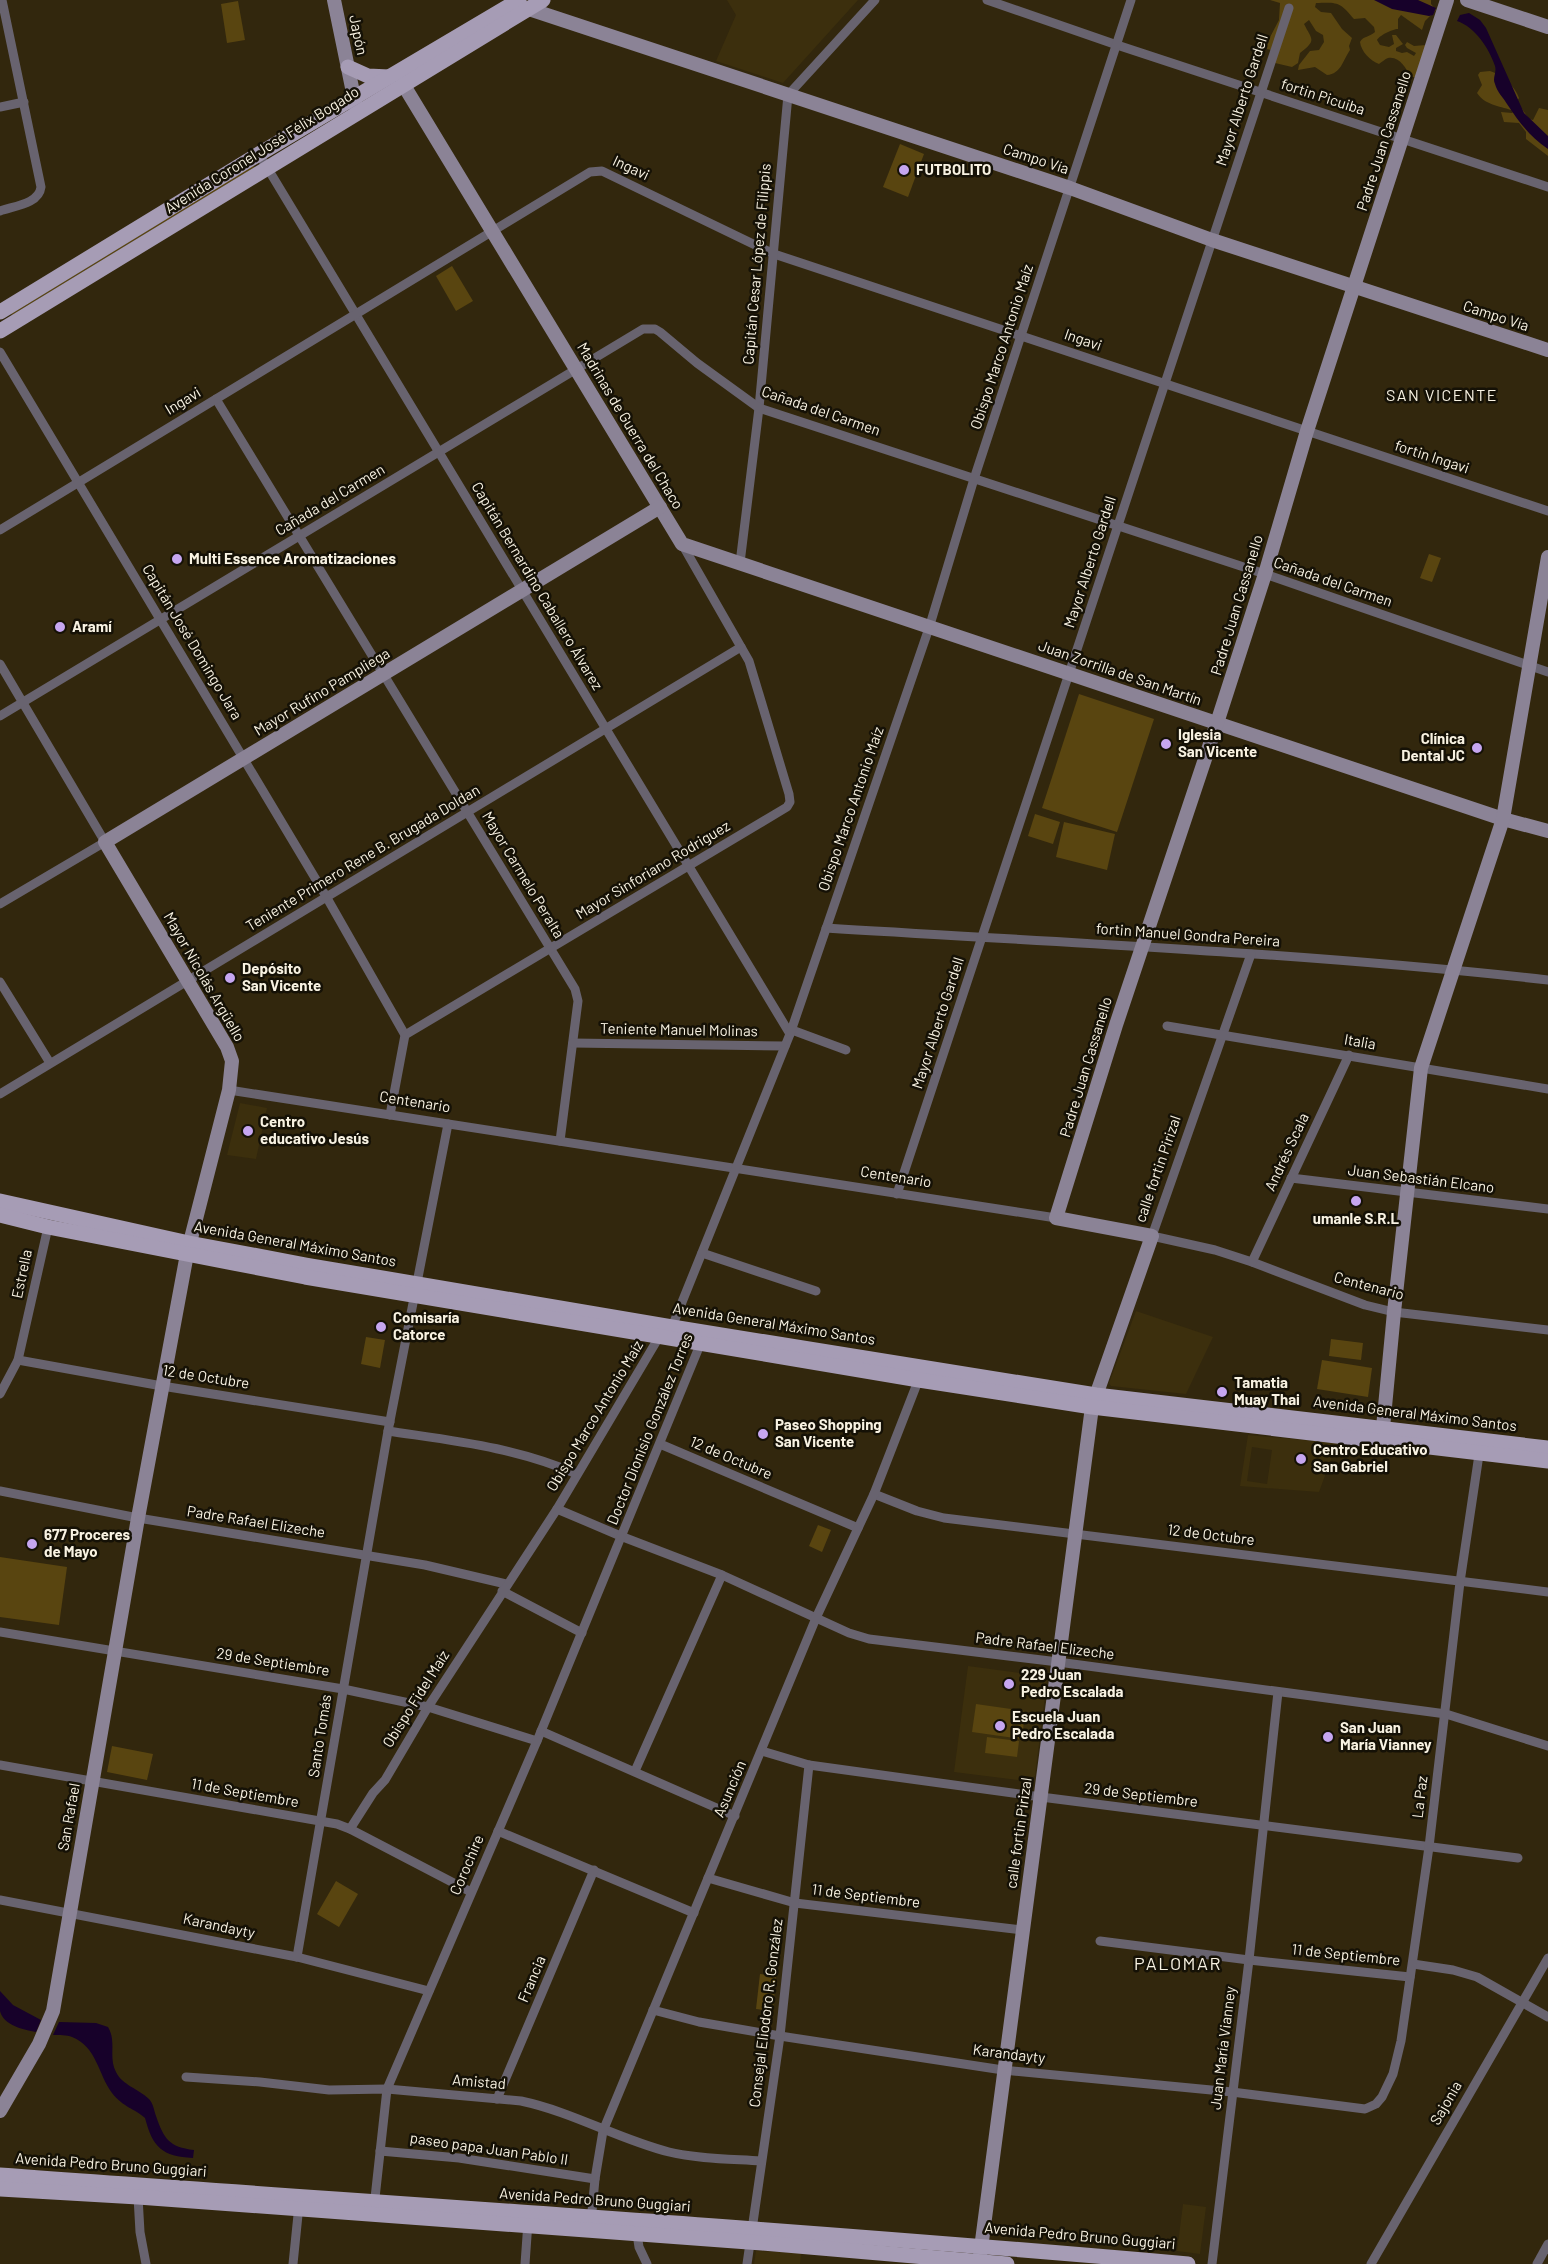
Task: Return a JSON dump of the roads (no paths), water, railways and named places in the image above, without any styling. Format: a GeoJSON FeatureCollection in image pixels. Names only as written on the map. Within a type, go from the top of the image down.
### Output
{"type":"FeatureCollection","features":[{"type":"Feature","properties":{"kind":"main road","name":"Avenida Coronel José Félix Bogado"},"geometry":{"type":"LineString","coordinates":[[0,312],[259,154],[356,105],[520,4],[543,0]]}},
{"type":"Feature","properties":{"kind":"main road"},"geometry":{"type":"LineString","coordinates":[[348,67],[368,76],[396,81]]}},
{"type":"Feature","properties":{"kind":"main road","name":"Avenida Coronel José Félix Bogado"},"geometry":{"type":"LineString","coordinates":[[0,331],[268,168],[356,105]]}},
{"type":"Feature","properties":{"kind":"main road","name":"Avenida General Máximo Santos"},"geometry":{"type":"LineString","coordinates":[[0,1201],[305,1277],[416,1289],[672,1327],[703,1338]]}},
{"type":"Feature","properties":{"kind":"main road","name":"Avenida General Máximo Santos"},"geometry":{"type":"LineString","coordinates":[[0,1215],[48,1227],[188,1249]]}},
{"type":"Feature","properties":{"kind":"main road","name":"Avenida General Máximo Santos"},"geometry":{"type":"LineString","coordinates":[[416,1289],[659,1337],[703,1338],[1094,1401],[1480,1446],[1548,1448]]}},
{"type":"Feature","properties":{"kind":"main road","name":"Avenida General Máximo Santos"},"geometry":{"type":"LineString","coordinates":[[1480,1446],[1548,1461]]}},
{"type":"Feature","properties":{"kind":"main road","name":"Avenida Pedro Bruno Guggiari"},"geometry":{"type":"LineString","coordinates":[[0,2175],[374,2209],[752,2235],[981,2246],[1188,2264]]}},
{"type":"Feature","properties":{"kind":"main road","name":"Avenida Pedro Bruno Guggiari"},"geometry":{"type":"LineString","coordinates":[[0,2189],[299,2203]]}},
{"type":"Feature","properties":{"kind":"main road","name":"Avenida Pedro Bruno Guggiari"},"geometry":{"type":"LineString","coordinates":[[591,2225],[637,2234],[752,2235],[979,2263],[1007,2264]]}},
{"type":"Feature","properties":{"kind":"street"},"geometry":{"type":"LineString","coordinates":[[0,211],[35,199],[40,194],[41,183],[2,0]]}},
{"type":"Feature","properties":{"kind":"street","name":"Japón"},"geometry":{"type":"LineString","coordinates":[[334,0],[356,105]]}},
{"type":"Feature","properties":{"kind":"street"},"geometry":{"type":"LineString","coordinates":[[788,95],[875,0]]}},
{"type":"Feature","properties":{"kind":"street","name":"fortin Picuiba"},"geometry":{"type":"LineString","coordinates":[[987,0],[1548,187]]}},
{"type":"Feature","properties":{"kind":"street","name":"Obispo Marco Antonio Maíz"},"geometry":{"type":"LineString","coordinates":[[504,1587],[556,1509],[659,1337],[672,1327],[791,1032],[929,628],[974,479],[1131,0]]}},
{"type":"Feature","properties":{"kind":"street","name":"Padre Juan Cassanello"},"geometry":{"type":"LineString","coordinates":[[1056,1218],[1116,1025],[1265,574],[1307,431],[1447,0]]}},
{"type":"Feature","properties":{"kind":"street"},"geometry":{"type":"LineString","coordinates":[[1467,0],[1548,27]]}},
{"type":"Feature","properties":{"kind":"street","name":"Campo Vía"},"geometry":{"type":"LineString","coordinates":[[520,4],[1070,188],[1212,240],[1548,350]]}},
{"type":"Feature","properties":{"kind":"street","name":"Mayor Alberto Gardell"},"geometry":{"type":"LineString","coordinates":[[897,1194],[1289,8]]}},
{"type":"Feature","properties":{"kind":"street","name":"Madrinas de Guerra del Chaco"},"geometry":{"type":"LineString","coordinates":[[396,81],[577,369],[741,647],[755,677],[790,802]]}},
{"type":"Feature","properties":{"kind":"street","name":"Capitán Cesar López de Filippis"},"geometry":{"type":"LineString","coordinates":[[740,563],[759,408],[788,95]]}},
{"type":"Feature","properties":{"kind":"street"},"geometry":{"type":"LineString","coordinates":[[0,107],[24,102]]}},
{"type":"Feature","properties":{"kind":"street","name":"Capitán Bernardino Caballero Álvarez"},"geometry":{"type":"LineString","coordinates":[[259,154],[688,866],[791,1032]]}},
{"type":"Feature","properties":{"kind":"street","name":"Ingavi"},"geometry":{"type":"LineString","coordinates":[[0,531],[492,231],[597,170],[774,254],[1307,431]]}},
{"type":"Feature","properties":{"kind":"street","name":"Cañada del Carmen"},"geometry":{"type":"LineString","coordinates":[[0,716],[643,329],[655,329],[759,408],[1265,574],[1548,672]]}},
{"type":"Feature","properties":{"kind":"street","name":"Capitán José Domingo Jara"},"geometry":{"type":"LineString","coordinates":[[0,352],[327,898],[405,1035]]}},
{"type":"Feature","properties":{"kind":"street","name":"Mayor Carmelo Peralta"},"geometry":{"type":"LineString","coordinates":[[216,399],[575,989],[578,1001],[560,1141]]}},
{"type":"Feature","properties":{"kind":"street","name":"fortin Ingavi"},"geometry":{"type":"LineString","coordinates":[[1307,431],[1548,511]]}},
{"type":"Feature","properties":{"kind":"street","name":"Mayor Rufino Pampliega"},"geometry":{"type":"LineString","coordinates":[[0,904],[660,507]]}},
{"type":"Feature","properties":{"kind":"street","name":"Juan Zorrilla de San Martín"},"geometry":{"type":"LineString","coordinates":[[682,544],[1503,819],[1548,831]]}},
{"type":"Feature","properties":{"kind":"street"},"geometry":{"type":"LineString","coordinates":[[1383,1434],[1421,1068],[1503,819],[1548,557]]}},
{"type":"Feature","properties":{"kind":"street","name":"Teniente Primero Rene B. Brugada Doldan"},"geometry":{"type":"LineString","coordinates":[[0,1094],[741,647]]}},
{"type":"Feature","properties":{"kind":"street","name":"Mayor Nicolás Argüello"},"geometry":{"type":"LineString","coordinates":[[0,664],[189,981],[230,1056],[232,1065],[229,1090],[188,1249],[138,1518]]}},
{"type":"Feature","properties":{"kind":"street","name":"Mayor Sinforiano Rodriguez"},"geometry":{"type":"LineString","coordinates":[[405,1035],[787,807],[790,802]]}},
{"type":"Feature","properties":{"kind":"street","name":"fortin Manuel Gondra Pereira"},"geometry":{"type":"LineString","coordinates":[[826,928],[1251,954],[1452,969],[1548,980]]}},
{"type":"Feature","properties":{"kind":"street","name":"calle fortin Pirizal"},"geometry":{"type":"LineString","coordinates":[[979,2263],[1094,1401],[1251,954]]}},
{"type":"Feature","properties":{"kind":"street"},"geometry":{"type":"LineString","coordinates":[[0,982],[50,1063]]}},
{"type":"Feature","properties":{"kind":"street","name":"Italia"},"geometry":{"type":"LineString","coordinates":[[1167,1026],[1548,1089]]}},
{"type":"Feature","properties":{"kind":"street"},"geometry":{"type":"LineString","coordinates":[[791,1032],[846,1050]]}},
{"type":"Feature","properties":{"kind":"street"},"geometry":{"type":"LineString","coordinates":[[390,1115],[405,1035]]}},
{"type":"Feature","properties":{"kind":"street","name":"Teniente Manuel Molinas"},"geometry":{"type":"LineString","coordinates":[[573,1043],[785,1046]]}},
{"type":"Feature","properties":{"kind":"street","name":"Andrés Scala"},"geometry":{"type":"LineString","coordinates":[[1252,1262],[1349,1055]]}},
{"type":"Feature","properties":{"kind":"street","name":"Centenario"},"geometry":{"type":"LineString","coordinates":[[229,1090],[1056,1218],[1152,1236],[1215,1251],[1252,1262],[1340,1297],[1394,1311],[1548,1330]]}},
{"type":"Feature","properties":{"kind":"street","name":"Santo Tomás"},"geometry":{"type":"LineString","coordinates":[[297,1958],[389,1426],[448,1124]]}},
{"type":"Feature","properties":{"kind":"street","name":"Juan Sebastián Elcano"},"geometry":{"type":"LineString","coordinates":[[1291,1178],[1548,1209]]}},
{"type":"Feature","properties":{"kind":"street","name":"Estrella"},"geometry":{"type":"LineString","coordinates":[[0,1394],[18,1360],[48,1227]]}},
{"type":"Feature","properties":{"kind":"street"},"geometry":{"type":"LineString","coordinates":[[702,1253],[816,1291]]}},
{"type":"Feature","properties":{"kind":"street","name":"Doctor Dionisio González Torres"},"geometry":{"type":"LineString","coordinates":[[623,1537],[703,1338]]}},
{"type":"Feature","properties":{"kind":"street","name":"12 de Octubre"},"geometry":{"type":"LineString","coordinates":[[18,1360],[389,1426],[525,1454],[577,1474]]}},
{"type":"Feature","properties":{"kind":"street","name":"Asunción"},"geometry":{"type":"LineString","coordinates":[[591,2225],[595,2179],[603,2131],[816,1618],[874,1494],[922,1373]]}},
{"type":"Feature","properties":{"kind":"street","name":"12 de Octubre"},"geometry":{"type":"LineString","coordinates":[[660,1444],[858,1528]]}},
{"type":"Feature","properties":{"kind":"street","name":"La Paz"},"geometry":{"type":"LineString","coordinates":[[1365,2109],[1376,2104],[1382,2097],[1393,2074],[1401,2041],[1429,1847],[1460,1582],[1480,1446]]}},
{"type":"Feature","properties":{"kind":"street","name":"Padre Rafael Elizeche"},"geometry":{"type":"LineString","coordinates":[[0,1491],[138,1518],[425,1565],[504,1587],[582,1633]]}},
{"type":"Feature","properties":{"kind":"street","name":"12 de Octubre"},"geometry":{"type":"LineString","coordinates":[[874,1494],[917,1511],[944,1518],[1548,1592]]}},
{"type":"Feature","properties":{"kind":"street","name":"Padre Rafael Elizeche"},"geometry":{"type":"LineString","coordinates":[[556,1509],[722,1575],[849,1633],[869,1639],[1446,1714],[1548,1746]]}},
{"type":"Feature","properties":{"kind":"street","name":"San Rafael"},"geometry":{"type":"LineString","coordinates":[[0,2111],[39,2044],[53,2011],[138,1518]]}},
{"type":"Feature","properties":{"kind":"street","name":"Corochire"},"geometry":{"type":"LineString","coordinates":[[374,2209],[387,2089],[623,1537]]}},
{"type":"Feature","properties":{"kind":"street"},"geometry":{"type":"LineString","coordinates":[[635,1771],[722,1575]]}},
{"type":"Feature","properties":{"kind":"street","name":"Obispo Fidel Maíz"},"geometry":{"type":"LineString","coordinates":[[350,1829],[373,1793],[385,1780],[504,1587]]}},
{"type":"Feature","properties":{"kind":"street","name":"29 de Septiembre"},"geometry":{"type":"LineString","coordinates":[[0,1632],[344,1689],[428,1707],[537,1741]]}},
{"type":"Feature","properties":{"kind":"street","name":"Juan María Vianney"},"geometry":{"type":"LineString","coordinates":[[1212,2264],[1249,1960],[1278,1692]]}},
{"type":"Feature","properties":{"kind":"street"},"geometry":{"type":"LineString","coordinates":[[541,1731],[735,1816]]}},
{"type":"Feature","properties":{"kind":"street","name":"29 de Septiembre"},"geometry":{"type":"LineString","coordinates":[[762,1751],[809,1765],[1518,1858]]}},
{"type":"Feature","properties":{"kind":"street","name":"11 de Septiembre"},"geometry":{"type":"LineString","coordinates":[[0,1765],[321,1821],[350,1829],[471,1892]]}},
{"type":"Feature","properties":{"kind":"street","name":"Consejal Eliodoro R. González"},"geometry":{"type":"LineString","coordinates":[[747,2264],[780,2036],[809,1765]]}},
{"type":"Feature","properties":{"kind":"street"},"geometry":{"type":"LineString","coordinates":[[498,1831],[693,1913]]}},
{"type":"Feature","properties":{"kind":"street","name":"Francia"},"geometry":{"type":"LineString","coordinates":[[497,2099],[594,1870]]}},
{"type":"Feature","properties":{"kind":"street","name":"11 de Septiembre"},"geometry":{"type":"LineString","coordinates":[[708,1878],[795,1903],[1023,1930]]}},
{"type":"Feature","properties":{"kind":"street","name":"Karandayty"},"geometry":{"type":"LineString","coordinates":[[0,1900],[297,1958],[429,1991]]}},
{"type":"Feature","properties":{"kind":"street","name":"11 de Septiembre"},"geometry":{"type":"LineString","coordinates":[[1100,1941],[1410,1977]]}},
{"type":"Feature","properties":{"kind":"street","name":"Sajonia"},"geometry":{"type":"LineString","coordinates":[[1371,2264],[1548,1958]]}},
{"type":"Feature","properties":{"kind":"street","name":"11 de Septiembre"},"geometry":{"type":"LineString","coordinates":[[1413,1964],[1453,1970],[1477,1977],[1548,2016]]}},
{"type":"Feature","properties":{"kind":"street","name":"Karandayty"},"geometry":{"type":"LineString","coordinates":[[653,2010],[699,2022],[780,2036],[1003,2070],[1232,2092],[1365,2109]]}},
{"type":"Feature","properties":{"kind":"street","name":"Amistad"},"geometry":{"type":"LineString","coordinates":[[186,2078],[260,2082],[329,2090],[387,2089],[497,2099],[542,2106],[603,2131],[670,2152],[761,2161]]}},
{"type":"Feature","properties":{"kind":"street","name":"paseo papa Juan Pablo II"},"geometry":{"type":"LineString","coordinates":[[380,2151],[448,2157],[595,2179]]}},
{"type":"Feature","properties":{"kind":"street"},"geometry":{"type":"LineString","coordinates":[[138,2197],[140,2232],[146,2264]]}},
{"type":"Feature","properties":{"kind":"street"},"geometry":{"type":"LineString","coordinates":[[293,2264],[299,2203]]}},
{"type":"Feature","properties":{"kind":"street"},"geometry":{"type":"LineString","coordinates":[[525,2264],[528,2220]]}},
{"type":"Feature","properties":{"kind":"street"},"geometry":{"type":"LineString","coordinates":[[637,2234],[639,2247],[647,2264]]}},
{"type":"Feature","properties":{"kind":"street"},"geometry":{"type":"LineString","coordinates":[[1537,2264],[1548,2244]]}},
{"type":"Feature","properties":{"kind":"place","name":"FUTBOLITO"},"geometry":{"type":"Point","coordinates":[904,170]}},
{"type":"Feature","properties":{"kind":"place","name":"Multi Essence Aromatizaciones"},"geometry":{"type":"Point","coordinates":[177,559]}},
{"type":"Feature","properties":{"kind":"place","name":"Aramí"},"geometry":{"type":"Point","coordinates":[60,627]}},
{"type":"Feature","properties":{"kind":"place","name":"Iglesia San Vicente"},"geometry":{"type":"Point","coordinates":[1166,744]}},
{"type":"Feature","properties":{"kind":"place","name":"Clínica Dental JC"},"geometry":{"type":"Point","coordinates":[1477,748]}},
{"type":"Feature","properties":{"kind":"place","name":"Depósito San Vicente"},"geometry":{"type":"Point","coordinates":[230,978]}},
{"type":"Feature","properties":{"kind":"place","name":"Centro educativo Jesús"},"geometry":{"type":"Point","coordinates":[248,1131]}},
{"type":"Feature","properties":{"kind":"place","name":"umanle S.R.L"},"geometry":{"type":"Point","coordinates":[1356,1201]}},
{"type":"Feature","properties":{"kind":"place","name":"Comisaría Catorce"},"geometry":{"type":"Point","coordinates":[381,1327]}},
{"type":"Feature","properties":{"kind":"place","name":"Tamatia Muay Thai"},"geometry":{"type":"Point","coordinates":[1222,1392]}},
{"type":"Feature","properties":{"kind":"place","name":"Paseo Shopping San Vicente"},"geometry":{"type":"Point","coordinates":[763,1434]}},
{"type":"Feature","properties":{"kind":"place","name":"Centro Educativo San Gabriel"},"geometry":{"type":"Point","coordinates":[1301,1459]}},
{"type":"Feature","properties":{"kind":"place","name":"677 Proceres de Mayo"},"geometry":{"type":"Point","coordinates":[32,1544]}},
{"type":"Feature","properties":{"kind":"place","name":"229 Juan Pedro Escalada"},"geometry":{"type":"Point","coordinates":[1009,1684]}},
{"type":"Feature","properties":{"kind":"place","name":"Escuela Juan Pedro Escalada"},"geometry":{"type":"Point","coordinates":[1000,1726]}},
{"type":"Feature","properties":{"kind":"place","name":"San Juan María Vianney"},"geometry":{"type":"Point","coordinates":[1328,1737]}},
{"type":"Feature","properties":{"kind":"district","name":"SAN VICENTE"},"geometry":{"type":"Point","coordinates":[1442,395]}},
{"type":"Feature","properties":{"kind":"district","name":"PALOMAR"},"geometry":{"type":"Point","coordinates":[1178,1964]}}]}
